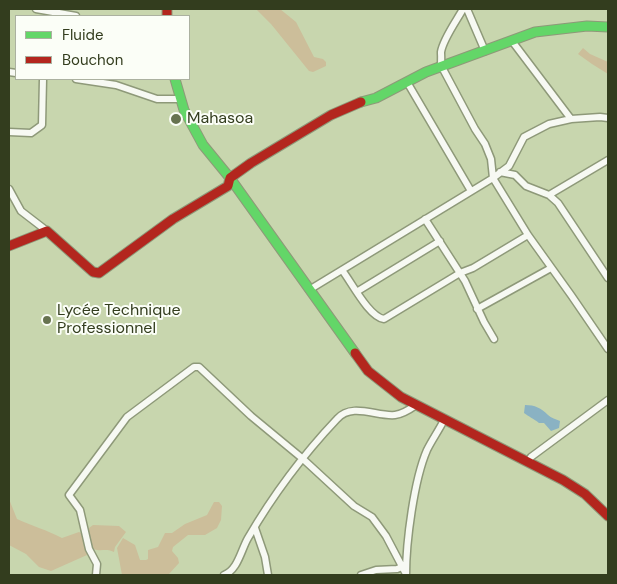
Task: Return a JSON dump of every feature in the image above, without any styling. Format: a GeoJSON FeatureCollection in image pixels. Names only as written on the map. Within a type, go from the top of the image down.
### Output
{"type":"FeatureCollection","features":[{"type":"Feature","properties":{"kind":"street"},"geometry":{"type":"LineString","coordinates":[[36,9],[70,15]]}},
{"type":"Feature","properties":{"kind":"street"},"geometry":{"type":"LineString","coordinates":[[465,9],[485,51]]}},
{"type":"Feature","properties":{"kind":"street"},"geometry":{"type":"LineString","coordinates":[[440,68],[441,52],[465,9]]}},
{"type":"Feature","properties":{"kind":"street"},"geometry":{"type":"LineString","coordinates":[[9,189],[21,211],[47,231],[93,272],[99,273],[173,219],[228,186],[230,178],[251,163],[331,115],[355,104],[376,98],[426,72],[536,32],[587,26],[608,27]]}},
{"type":"Feature","properties":{"kind":"street"},"geometry":{"type":"LineString","coordinates":[[512,41],[570,119]]}},
{"type":"Feature","properties":{"kind":"street"},"geometry":{"type":"LineString","coordinates":[[440,68],[443,68],[474,129],[485,144],[491,159],[493,178],[528,235],[608,349]]}},
{"type":"Feature","properties":{"kind":"street"},"geometry":{"type":"LineString","coordinates":[[9,132],[31,133],[42,125],[43,80]]}},
{"type":"Feature","properties":{"kind":"street"},"geometry":{"type":"LineString","coordinates":[[83,80],[116,85],[156,99],[180,98]]}},
{"type":"Feature","properties":{"kind":"street"},"geometry":{"type":"LineString","coordinates":[[175,80],[184,110],[194,131],[368,370],[382,384],[400,397],[528,462],[585,494],[608,516]]}},
{"type":"Feature","properties":{"kind":"street"},"geometry":{"type":"LineString","coordinates":[[408,82],[471,191]]}},
{"type":"Feature","properties":{"kind":"street"},"geometry":{"type":"LineString","coordinates":[[309,290],[493,178],[509,166],[524,138],[549,124],[570,119],[608,118]]}},
{"type":"Feature","properties":{"kind":"street"},"geometry":{"type":"LineString","coordinates":[[549,195],[608,160]]}},
{"type":"Feature","properties":{"kind":"street"},"geometry":{"type":"LineString","coordinates":[[500,172],[515,175],[526,186],[549,195],[558,202],[608,278]]}},
{"type":"Feature","properties":{"kind":"street"},"geometry":{"type":"LineString","coordinates":[[425,219],[460,274],[494,339]]}},
{"type":"Feature","properties":{"kind":"street"},"geometry":{"type":"LineString","coordinates":[[9,246],[47,231]]}},
{"type":"Feature","properties":{"kind":"street"},"geometry":{"type":"LineString","coordinates":[[342,270],[371,312],[378,318],[384,318],[460,274],[474,268],[528,235]]}},
{"type":"Feature","properties":{"kind":"street"},"geometry":{"type":"LineString","coordinates":[[358,292],[440,241]]}},
{"type":"Feature","properties":{"kind":"street"},"geometry":{"type":"LineString","coordinates":[[477,309],[551,268]]}},
{"type":"Feature","properties":{"kind":"street"},"geometry":{"type":"LineString","coordinates":[[96,575],[97,564],[89,549],[80,510],[69,495],[127,417],[194,368],[199,367],[251,416],[303,459],[354,506],[372,517],[386,536],[406,574]]}},
{"type":"Feature","properties":{"kind":"street"},"geometry":{"type":"LineString","coordinates":[[528,462],[531,456],[608,400]]}},
{"type":"Feature","properties":{"kind":"street"},"geometry":{"type":"LineString","coordinates":[[227,575],[233,569],[254,528],[278,490],[339,416],[355,410],[396,415],[416,405]]}},
{"type":"Feature","properties":{"kind":"street"},"geometry":{"type":"LineString","coordinates":[[406,574],[410,527],[418,479],[427,451],[444,420]]}},
{"type":"Feature","properties":{"kind":"street"},"geometry":{"type":"LineString","coordinates":[[254,528],[265,558],[268,575]]}},
{"type":"Feature","properties":{"kind":"street"},"geometry":{"type":"LineString","coordinates":[[361,575],[376,570],[402,567]]}},
{"type":"Feature","properties":{"kind":"shaded area"},"geometry":{"type":"Polygon","coordinates":[[[256,9],[280,9],[296,22],[314,57],[323,59],[326,62],[326,66],[313,72],[309,71],[271,24],[256,9]]]}},
{"type":"Feature","properties":{"kind":"shaded area"},"geometry":{"type":"Polygon","coordinates":[[[583,48],[590,54],[608,62],[608,74],[578,54],[583,48]]]}},
{"type":"Feature","properties":{"kind":"shaded area"},"geometry":{"type":"Polygon","coordinates":[[[9,499],[17,519],[62,538],[79,532],[83,534],[87,555],[51,571],[39,567],[26,554],[9,545],[9,499]]]}},
{"type":"Feature","properties":{"kind":"shaded area"},"geometry":{"type":"Polygon","coordinates":[[[214,502],[219,502],[222,506],[221,520],[217,528],[205,535],[188,535],[173,547],[172,551],[178,558],[179,563],[169,574],[122,575],[117,548],[123,538],[135,545],[140,560],[146,560],[148,559],[148,550],[158,547],[165,533],[172,533],[185,524],[207,515],[214,502]]]}},
{"type":"Feature","properties":{"kind":"shaded area"},"geometry":{"type":"Polygon","coordinates":[[[93,525],[119,526],[126,532],[115,547],[114,552],[93,549],[89,537],[89,528],[93,525]]]}},
{"type":"Feature","properties":{"kind":"water"},"geometry":{"type":"Polygon","coordinates":[[[525,405],[538,407],[560,421],[559,428],[551,431],[544,423],[539,423],[524,413],[525,405]]]}},
{"type":"Feature","properties":{"kind":"traffic: fast"},"geometry":{"type":"LineString","coordinates":[[361,102],[376,98],[426,72],[535,32],[587,26],[608,27]]}},
{"type":"Feature","properties":{"kind":"traffic: fast"},"geometry":{"type":"LineString","coordinates":[[175,80],[184,110],[203,145],[230,178],[355,353]]}},
{"type":"Feature","properties":{"kind":"traffic: jam"},"geometry":{"type":"LineString","coordinates":[[167,9],[167,15]]}},
{"type":"Feature","properties":{"kind":"traffic: jam"},"geometry":{"type":"LineString","coordinates":[[9,246],[47,231],[93,272],[99,273],[173,219],[228,186],[230,178],[251,163],[331,115],[361,102]]}},
{"type":"Feature","properties":{"kind":"traffic: jam"},"geometry":{"type":"LineString","coordinates":[[355,353],[368,371],[401,397],[563,480],[585,494],[608,516]]}},
{"type":"Feature","properties":{"kind":"place","name":"Mahasoa"},"geometry":{"type":"Point","coordinates":[176,119]}},
{"type":"Feature","properties":{"kind":"place","name":"Lycée Technique Professionnel"},"geometry":{"type":"Point","coordinates":[47,320]}}]}
